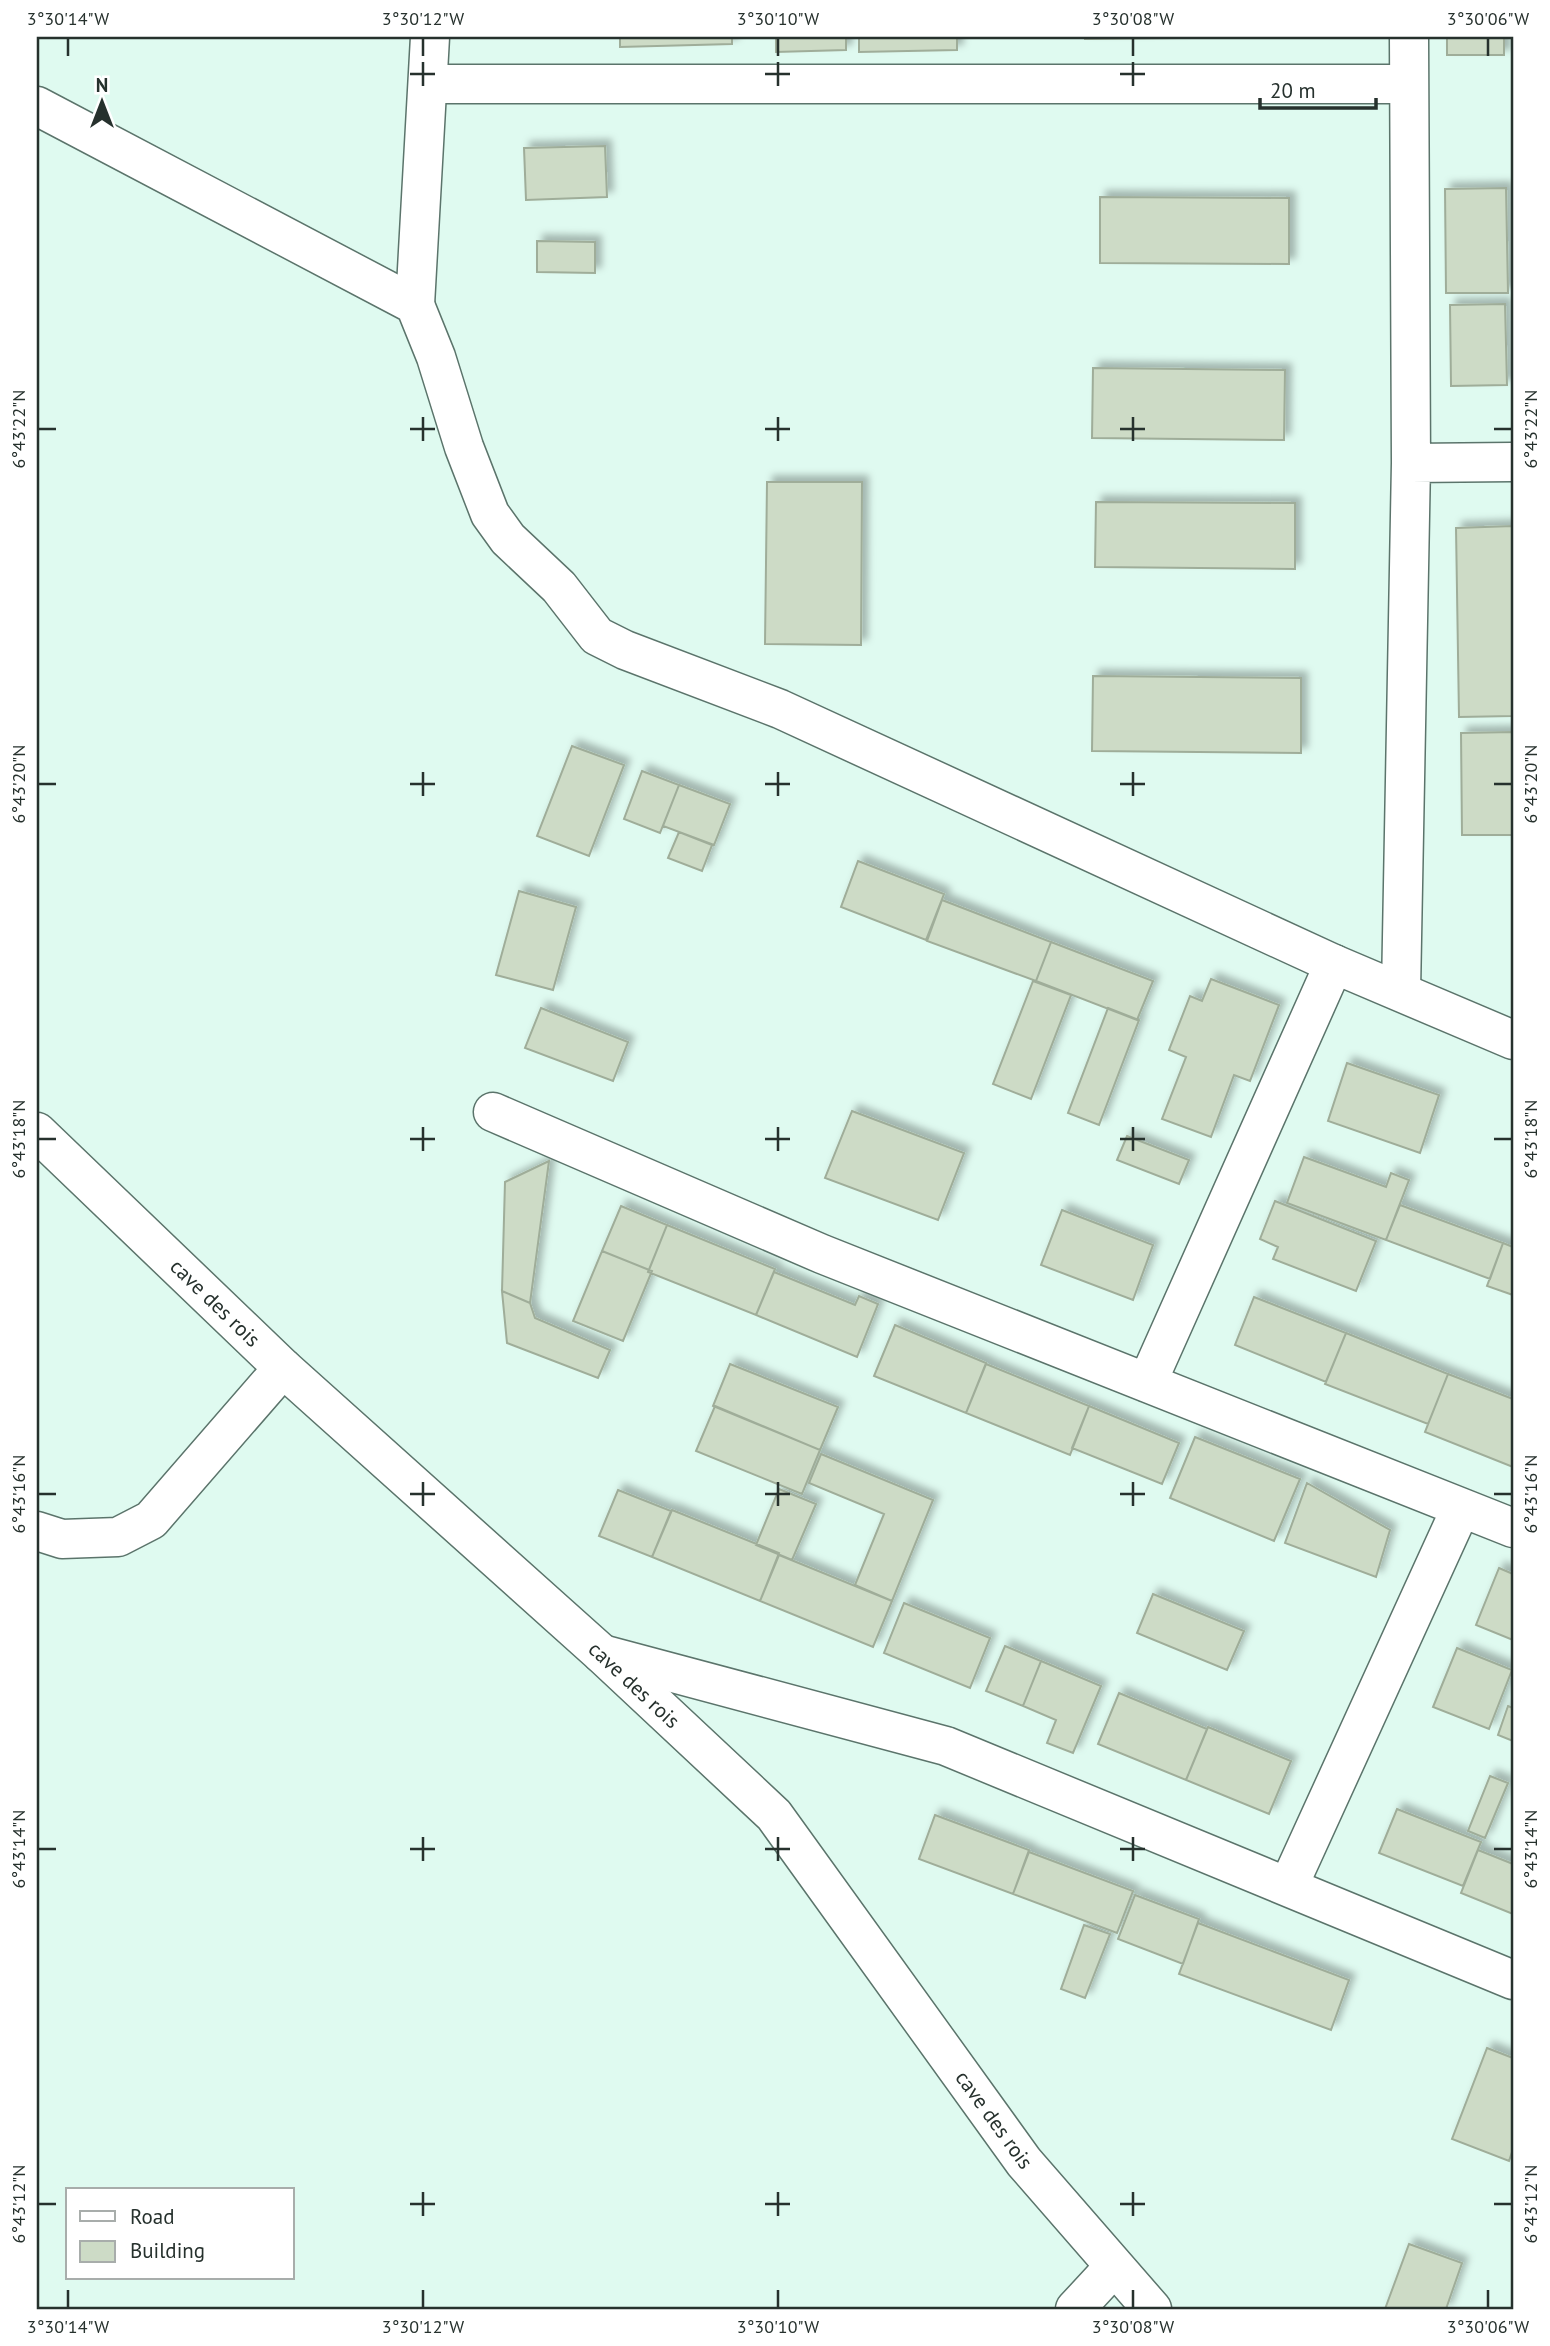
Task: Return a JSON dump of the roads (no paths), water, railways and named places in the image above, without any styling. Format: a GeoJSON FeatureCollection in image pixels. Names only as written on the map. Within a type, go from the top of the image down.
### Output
{"type":"FeatureCollection","features":[{"type":"Feature","properties":{"kind":"street"},"geometry":{"type":"LineString","coordinates":[[430,37],[415,305],[436,357],[490,514],[508,539],[559,587],[597,636],[625,650],[780,709],[1334,964],[1513,1040]]}},
{"type":"Feature","properties":{"kind":"street"},"geometry":{"type":"LineString","coordinates":[[1401,991],[1411,463],[1409,37]]}},
{"type":"Feature","properties":{"kind":"street"},"geometry":{"type":"LineString","coordinates":[[429,84],[1409,84]]}},
{"type":"Feature","properties":{"kind":"street"},"geometry":{"type":"LineString","coordinates":[[37,106],[415,305]]}},
{"type":"Feature","properties":{"kind":"street"},"geometry":{"type":"LineString","coordinates":[[1411,463],[1513,462]]}},
{"type":"Feature","properties":{"kind":"street"},"geometry":{"type":"LineString","coordinates":[[1147,1383],[1334,964]]}},
{"type":"Feature","properties":{"kind":"street"},"geometry":{"type":"LineString","coordinates":[[493,1112],[822,1254],[1513,1528]]}},
{"type":"Feature","properties":{"kind":"street","name":"cave des rois"},"geometry":{"type":"LineString","coordinates":[[37,1132],[283,1368],[602,1654],[774,1815],[1024,2162],[1113,2268],[1152,2309]]}},
{"type":"Feature","properties":{"kind":"street"},"geometry":{"type":"LineString","coordinates":[[37,1531],[62,1539],[118,1537],[151,1520],[283,1368]]}},
{"type":"Feature","properties":{"kind":"street"},"geometry":{"type":"LineString","coordinates":[[1288,1887],[1461,1508]]}},
{"type":"Feature","properties":{"kind":"street"},"geometry":{"type":"LineString","coordinates":[[602,1654],[946,1746],[1513,1980]]}},
{"type":"Feature","properties":{"kind":"street"},"geometry":{"type":"LineString","coordinates":[[1075,2309],[1113,2268]]}}]}
